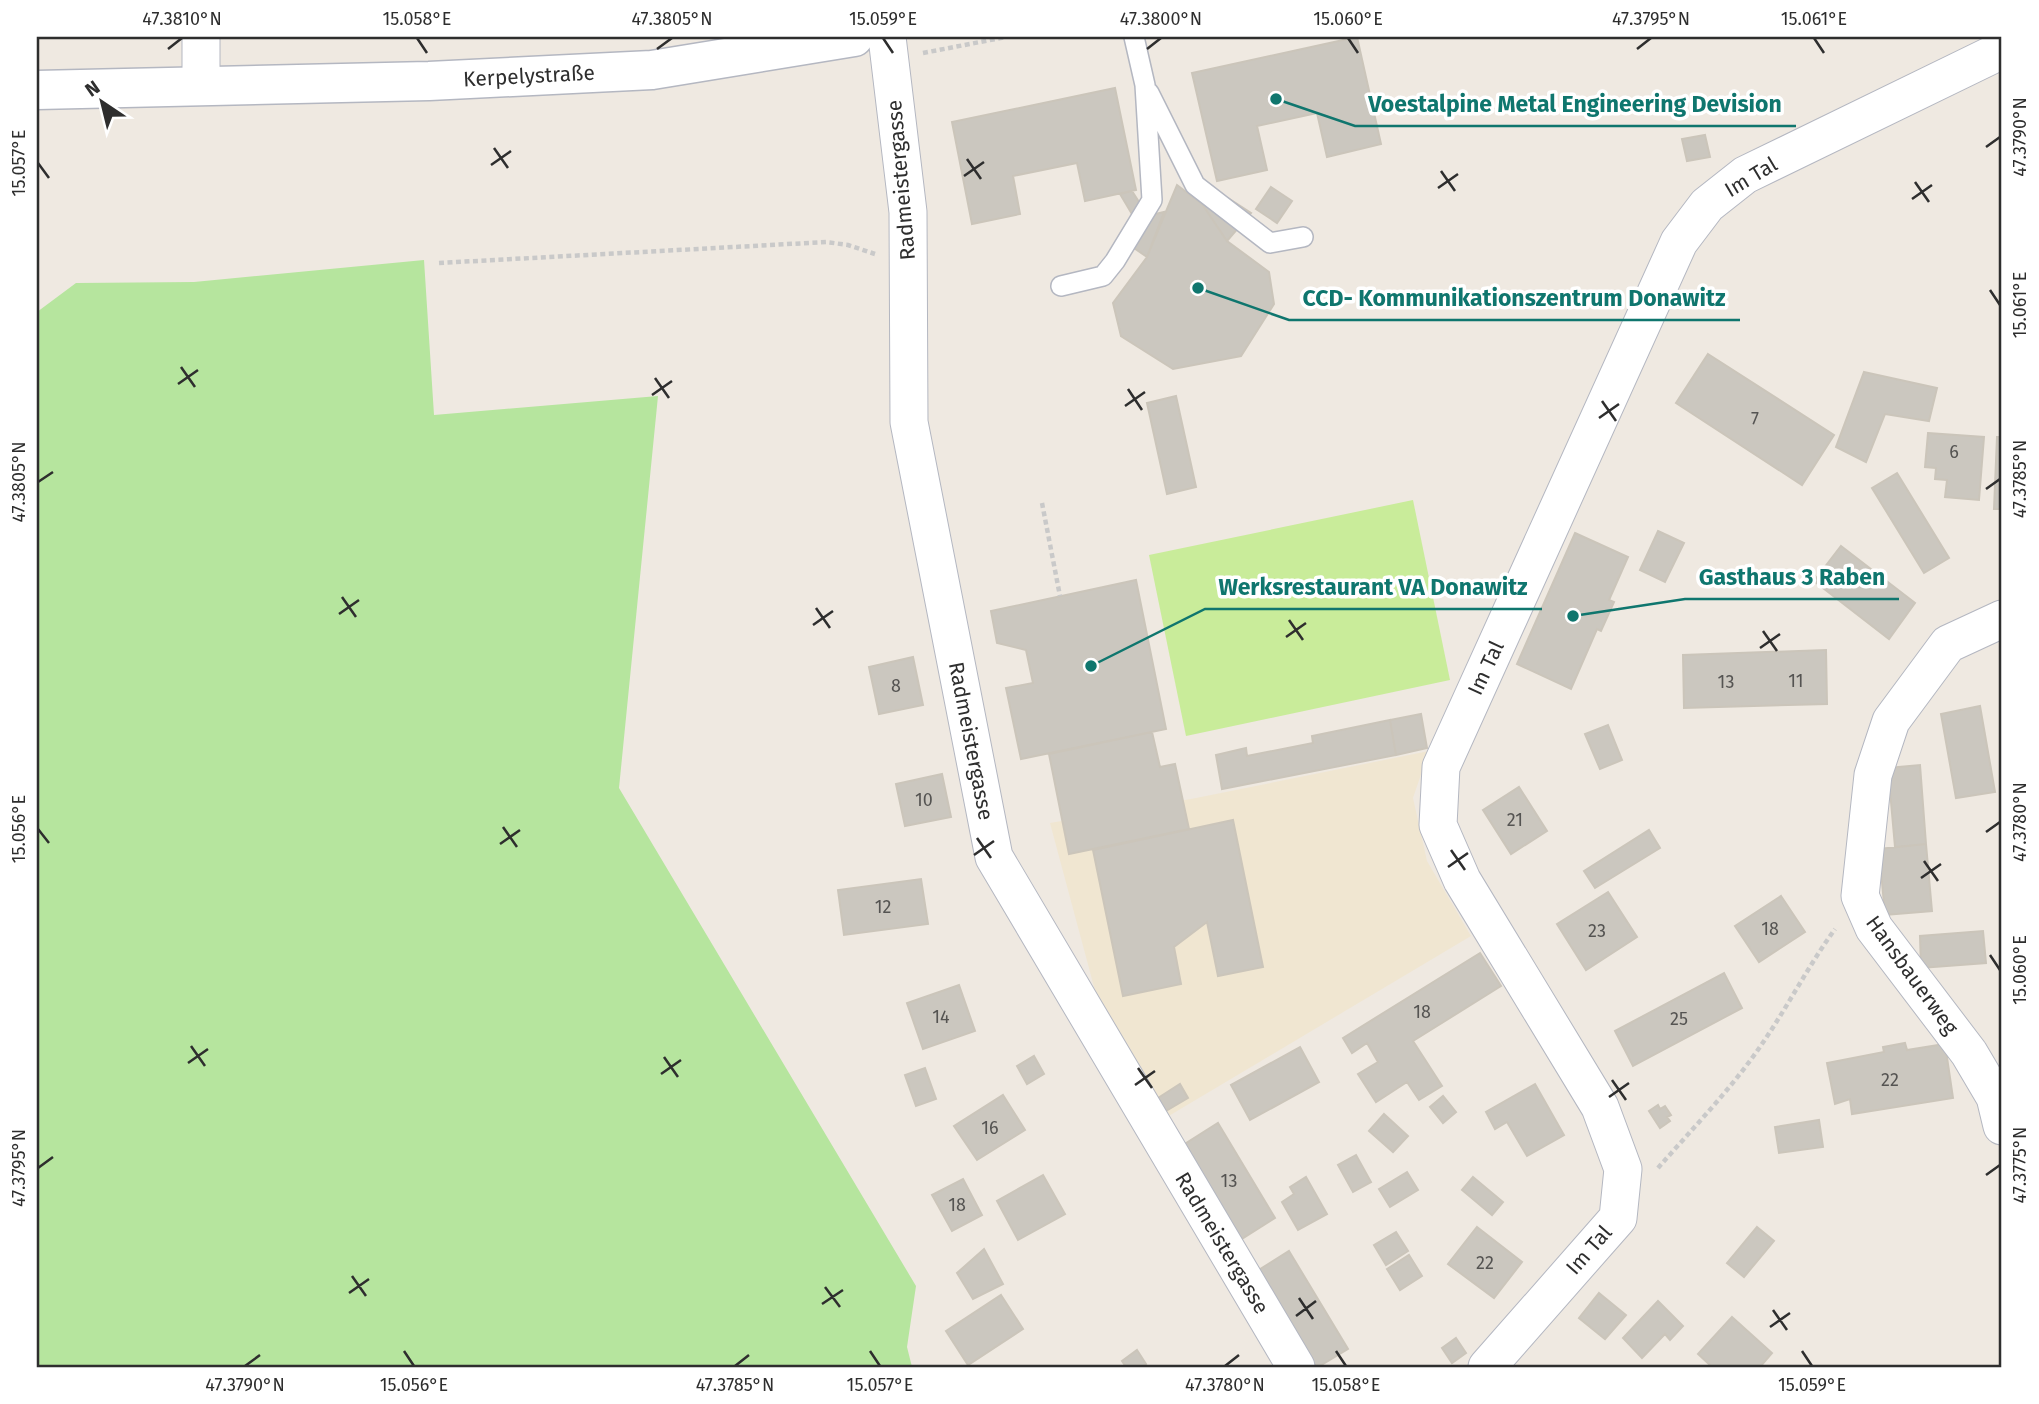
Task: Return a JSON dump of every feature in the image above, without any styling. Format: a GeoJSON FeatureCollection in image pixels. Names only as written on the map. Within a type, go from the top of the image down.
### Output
{"type":"FeatureCollection","features":[{"type":"Feature","properties":{"kind":"main road","name":"Kerpelystraße"},"geometry":{"type":"LineString","coordinates":[[37,90],[429,81],[652,70],[853,37]]}},
{"type":"Feature","properties":{"kind":"street"},"geometry":{"type":"LineString","coordinates":[[201,37],[201,85]]}},
{"type":"Feature","properties":{"kind":"street","name":"Radmeistergasse"},"geometry":{"type":"LineString","coordinates":[[887,37],[908,212],[909,422],[995,857],[1296,1367]]}},
{"type":"Feature","properties":{"kind":"street","name":"Im Tal"},"geometry":{"type":"LineString","coordinates":[[1487,1367],[1618,1218],[1623,1169],[1600,1107],[1462,880],[1438,825],[1441,767],[1679,242],[1707,205],[1745,175],[2002,51]]}},
{"type":"Feature","properties":{"kind":"street","name":"Hansbauerweg"},"geometry":{"type":"LineString","coordinates":[[2002,619],[1948,644],[1891,722],[1873,775],[1860,896],[1874,928],[1969,1053],[1995,1097],[2002,1126]]}},
{"type":"Feature","properties":{"kind":"lane"},"geometry":{"type":"LineString","coordinates":[[1060,286],[1103,276],[1152,200],[1145,85],[1135,37]]}},
{"type":"Feature","properties":{"kind":"lane"},"geometry":{"type":"LineString","coordinates":[[1145,85],[1195,185],[1270,243],[1303,237]]}},
{"type":"Feature","properties":{"kind":"path"},"geometry":{"type":"LineString","coordinates":[[439,263],[826,242],[848,245],[878,255]]}},
{"type":"Feature","properties":{"kind":"path"},"geometry":{"type":"LineString","coordinates":[[1042,503],[1060,596]]}},
{"type":"Feature","properties":{"kind":"path"},"geometry":{"type":"LineString","coordinates":[[1656,1171],[1763,1043],[1812,960],[1860,896]]}},
{"type":"Feature","properties":{"kind":"shaded area"},"geometry":{"type":"Polygon","coordinates":[[[1429,751],[1413,798],[1427,861],[1471,936],[1167,1117],[1104,1024],[1050,823],[1191,799],[1429,751]]]}},
{"type":"Feature","properties":{"kind":"green space"},"geometry":{"type":"Polygon","coordinates":[[[424,260],[434,415],[658,396],[619,788],[916,1286],[907,1347],[912,1367],[37,1367],[37,312],[76,283],[194,282],[424,260]]]}},
{"type":"Feature","properties":{"kind":"green space"},"geometry":{"type":"Polygon","coordinates":[[[1413,500],[1450,680],[1186,736],[1149,555],[1413,500]]]}},
{"type":"Feature","properties":{"kind":"building"},"geometry":{"type":"Polygon","coordinates":[[[1357,37],[1381,144],[1327,157],[1317,113],[1257,126],[1267,170],[1217,181],[1192,73],[1357,37]]]}},
{"type":"Feature","properties":{"kind":"building"},"geometry":{"type":"Polygon","coordinates":[[[1115,88],[1136,190],[1085,201],[1077,163],[1013,176],[1020,214],[972,224],[952,122],[1115,88]]]}},
{"type":"Feature","properties":{"kind":"building"},"geometry":{"type":"Polygon","coordinates":[[[1705,135],[1710,157],[1687,161],[1682,139],[1705,135]]]}},
{"type":"Feature","properties":{"kind":"building"},"geometry":{"type":"Polygon","coordinates":[[[1177,185],[1202,204],[1227,241],[1269,272],[1274,304],[1241,356],[1173,369],[1121,336],[1113,303],[1147,257],[1177,185]]]}},
{"type":"Feature","properties":{"kind":"building"},"geometry":{"type":"Polygon","coordinates":[[[1271,187],[1292,201],[1277,223],[1256,209],[1271,187]]]}},
{"type":"Feature","properties":{"kind":"building"},"geometry":{"type":"Polygon","coordinates":[[[1132,191],[1148,216],[1135,219],[1120,194],[1132,191]]]}},
{"type":"Feature","properties":{"kind":"building"},"geometry":{"type":"Polygon","coordinates":[[[1228,198],[1251,213],[1227,241],[1202,204],[1228,198]]]}},
{"type":"Feature","properties":{"kind":"building"},"geometry":{"type":"Polygon","coordinates":[[[1164,212],[1147,257],[1121,239],[1135,219],[1164,212]]]}},
{"type":"Feature","properties":{"kind":"building"},"geometry":{"type":"Polygon","coordinates":[[[1708,354],[1834,435],[1802,485],[1676,403],[1708,354]]]}},
{"type":"Feature","properties":{"kind":"building"},"geometry":{"type":"Polygon","coordinates":[[[1864,372],[1937,388],[1929,421],[1885,414],[1866,462],[1836,447],[1864,372]]]}},
{"type":"Feature","properties":{"kind":"building"},"geometry":{"type":"Polygon","coordinates":[[[1176,396],[1196,487],[1167,494],[1147,403],[1176,396]]]}},
{"type":"Feature","properties":{"kind":"building"},"geometry":{"type":"Polygon","coordinates":[[[1928,433],[1984,437],[1979,500],[1945,497],[1947,480],[1935,479],[1936,468],[1925,467],[1928,433]]]}},
{"type":"Feature","properties":{"kind":"building"},"geometry":{"type":"Polygon","coordinates":[[[1997,437],[2002,437],[2002,509],[1994,509],[1997,437]]]}},
{"type":"Feature","properties":{"kind":"building"},"geometry":{"type":"Polygon","coordinates":[[[1897,473],[1949,558],[1924,573],[1872,488],[1897,473]]]}},
{"type":"Feature","properties":{"kind":"building"},"geometry":{"type":"Polygon","coordinates":[[[1658,531],[1684,543],[1665,582],[1640,570],[1658,531]]]}},
{"type":"Feature","properties":{"kind":"building"},"geometry":{"type":"Polygon","coordinates":[[[1575,533],[1628,557],[1609,600],[1614,602],[1601,631],[1597,629],[1571,689],[1517,664],[1575,533]]]}},
{"type":"Feature","properties":{"kind":"building"},"geometry":{"type":"Polygon","coordinates":[[[1841,546],[1915,603],[1889,639],[1814,581],[1841,546]]]}},
{"type":"Feature","properties":{"kind":"building"},"geometry":{"type":"Polygon","coordinates":[[[1136,580],[1166,729],[1021,759],[1006,688],[1033,683],[1026,650],[997,643],[991,611],[1136,580]]]}},
{"type":"Feature","properties":{"kind":"building"},"geometry":{"type":"Polygon","coordinates":[[[1826,650],[1827,704],[1684,708],[1683,655],[1826,650]]]}},
{"type":"Feature","properties":{"kind":"building"},"geometry":{"type":"Polygon","coordinates":[[[913,657],[923,705],[879,714],[869,667],[913,657]]]}},
{"type":"Feature","properties":{"kind":"building"},"geometry":{"type":"Polygon","coordinates":[[[1980,706],[1995,792],[1956,798],[1941,714],[1980,706]]]}},
{"type":"Feature","properties":{"kind":"building"},"geometry":{"type":"Polygon","coordinates":[[[1421,714],[1427,748],[1396,755],[1390,720],[1421,714]]]}},
{"type":"Feature","properties":{"kind":"building"},"geometry":{"type":"Polygon","coordinates":[[[1390,720],[1396,755],[1222,789],[1216,755],[1246,748],[1247,756],[1313,743],[1312,736],[1390,720]]]}},
{"type":"Feature","properties":{"kind":"building"},"geometry":{"type":"Polygon","coordinates":[[[1608,725],[1622,760],[1600,769],[1585,734],[1608,725]]]}},
{"type":"Feature","properties":{"kind":"building"},"geometry":{"type":"Polygon","coordinates":[[[1152,732],[1160,767],[1175,764],[1189,829],[1069,854],[1049,754],[1152,732]]]}},
{"type":"Feature","properties":{"kind":"building"},"geometry":{"type":"Polygon","coordinates":[[[1920,765],[1926,844],[1895,847],[1888,768],[1920,765]]]}},
{"type":"Feature","properties":{"kind":"building"},"geometry":{"type":"Polygon","coordinates":[[[942,774],[951,817],[905,826],[896,784],[942,774]]]}},
{"type":"Feature","properties":{"kind":"building"},"geometry":{"type":"Polygon","coordinates":[[[1519,787],[1547,831],[1511,854],[1483,810],[1519,787]]]}},
{"type":"Feature","properties":{"kind":"building"},"geometry":{"type":"Polygon","coordinates":[[[1233,820],[1263,967],[1218,976],[1207,922],[1174,947],[1181,984],[1123,996],[1093,850],[1233,820]]]}},
{"type":"Feature","properties":{"kind":"building"},"geometry":{"type":"Polygon","coordinates":[[[1649,830],[1660,848],[1595,888],[1584,871],[1649,830]]]}},
{"type":"Feature","properties":{"kind":"building"},"geometry":{"type":"Polygon","coordinates":[[[1926,844],[1932,911],[1885,915],[1879,849],[1926,844]]]}},
{"type":"Feature","properties":{"kind":"building"},"geometry":{"type":"Polygon","coordinates":[[[921,879],[928,924],[844,935],[838,890],[921,879]]]}},
{"type":"Feature","properties":{"kind":"building"},"geometry":{"type":"Polygon","coordinates":[[[1608,892],[1637,937],[1586,970],[1557,924],[1608,892]]]}},
{"type":"Feature","properties":{"kind":"building"},"geometry":{"type":"Polygon","coordinates":[[[1781,896],[1805,932],[1759,962],[1735,926],[1781,896]]]}},
{"type":"Feature","properties":{"kind":"building"},"geometry":{"type":"Polygon","coordinates":[[[1983,931],[1986,963],[1921,968],[1920,936],[1983,931]]]}},
{"type":"Feature","properties":{"kind":"building"},"geometry":{"type":"Polygon","coordinates":[[[1480,953],[1501,986],[1413,1041],[1442,1086],[1419,1100],[1407,1082],[1376,1102],[1358,1074],[1378,1062],[1367,1043],[1352,1053],[1343,1038],[1480,953]]]}},
{"type":"Feature","properties":{"kind":"building"},"geometry":{"type":"Polygon","coordinates":[[[1724,973],[1742,1008],[1633,1066],[1615,1031],[1724,973]]]}},
{"type":"Feature","properties":{"kind":"building"},"geometry":{"type":"Polygon","coordinates":[[[959,985],[975,1031],[923,1049],[907,1003],[959,985]]]}},
{"type":"Feature","properties":{"kind":"building"},"geometry":{"type":"Polygon","coordinates":[[[1905,1043],[1907,1050],[1945,1044],[1953,1098],[1852,1114],[1850,1099],[1835,1104],[1827,1063],[1884,1052],[1883,1047],[1905,1043]]]}},
{"type":"Feature","properties":{"kind":"building"},"geometry":{"type":"Polygon","coordinates":[[[1300,1047],[1319,1082],[1250,1120],[1231,1085],[1300,1047]]]}},
{"type":"Feature","properties":{"kind":"building"},"geometry":{"type":"Polygon","coordinates":[[[1034,1056],[1044,1074],[1027,1084],[1017,1066],[1034,1056]]]}},
{"type":"Feature","properties":{"kind":"building"},"geometry":{"type":"Polygon","coordinates":[[[925,1068],[936,1099],[916,1106],[905,1075],[925,1068]]]}},
{"type":"Feature","properties":{"kind":"building"},"geometry":{"type":"Polygon","coordinates":[[[1180,1084],[1188,1098],[1166,1111],[1158,1098],[1180,1084]]]}},
{"type":"Feature","properties":{"kind":"building"},"geometry":{"type":"Polygon","coordinates":[[[1535,1084],[1564,1135],[1527,1156],[1507,1122],[1495,1129],[1486,1112],[1535,1084]]]}},
{"type":"Feature","properties":{"kind":"building"},"geometry":{"type":"Polygon","coordinates":[[[1003,1095],[1025,1130],[977,1160],[954,1126],[1003,1095]]]}},
{"type":"Feature","properties":{"kind":"building"},"geometry":{"type":"Polygon","coordinates":[[[1443,1096],[1456,1112],[1443,1123],[1430,1107],[1443,1096]]]}},
{"type":"Feature","properties":{"kind":"building"},"geometry":{"type":"Polygon","coordinates":[[[1658,1105],[1660,1109],[1665,1106],[1671,1115],[1667,1117],[1670,1121],[1660,1128],[1649,1111],[1658,1105]]]}},
{"type":"Feature","properties":{"kind":"building"},"geometry":{"type":"Polygon","coordinates":[[[1384,1114],[1408,1136],[1393,1152],[1369,1131],[1384,1114]]]}},
{"type":"Feature","properties":{"kind":"building"},"geometry":{"type":"Polygon","coordinates":[[[1819,1120],[1823,1147],[1779,1153],[1775,1127],[1819,1120]]]}},
{"type":"Feature","properties":{"kind":"building"},"geometry":{"type":"Polygon","coordinates":[[[1218,1123],[1275,1218],[1240,1240],[1183,1145],[1218,1123]]]}},
{"type":"Feature","properties":{"kind":"building"},"geometry":{"type":"Polygon","coordinates":[[[1356,1155],[1371,1182],[1353,1192],[1338,1165],[1356,1155]]]}},
{"type":"Feature","properties":{"kind":"building"},"geometry":{"type":"Polygon","coordinates":[[[1407,1172],[1418,1190],[1390,1207],[1379,1189],[1407,1172]]]}},
{"type":"Feature","properties":{"kind":"building"},"geometry":{"type":"Polygon","coordinates":[[[1043,1175],[1065,1214],[1018,1240],[997,1201],[1043,1175]]]}},
{"type":"Feature","properties":{"kind":"building"},"geometry":{"type":"Polygon","coordinates":[[[1306,1177],[1327,1214],[1298,1230],[1282,1202],[1294,1194],[1290,1187],[1306,1177]]]}},
{"type":"Feature","properties":{"kind":"building"},"geometry":{"type":"Polygon","coordinates":[[[1473,1177],[1503,1202],[1492,1215],[1462,1190],[1473,1177]]]}},
{"type":"Feature","properties":{"kind":"building"},"geometry":{"type":"Polygon","coordinates":[[[963,1179],[982,1215],[952,1231],[932,1195],[963,1179]]]}},
{"type":"Feature","properties":{"kind":"building"},"geometry":{"type":"Polygon","coordinates":[[[1477,1227],[1522,1262],[1494,1298],[1448,1264],[1477,1227]]]}},
{"type":"Feature","properties":{"kind":"building"},"geometry":{"type":"Polygon","coordinates":[[[1757,1227],[1774,1241],[1744,1277],[1727,1263],[1757,1227]]]}},
{"type":"Feature","properties":{"kind":"building"},"geometry":{"type":"Polygon","coordinates":[[[1396,1232],[1408,1251],[1386,1265],[1374,1245],[1396,1232]]]}},
{"type":"Feature","properties":{"kind":"building"},"geometry":{"type":"Polygon","coordinates":[[[984,1249],[1003,1284],[973,1299],[957,1273],[984,1249]]]}},
{"type":"Feature","properties":{"kind":"building"},"geometry":{"type":"Polygon","coordinates":[[[1289,1251],[1348,1349],[1318,1367],[1257,1271],[1289,1251]]]}},
{"type":"Feature","properties":{"kind":"building"},"geometry":{"type":"Polygon","coordinates":[[[1409,1255],[1422,1276],[1400,1290],[1387,1269],[1409,1255]]]}},
{"type":"Feature","properties":{"kind":"building"},"geometry":{"type":"Polygon","coordinates":[[[1599,1293],[1626,1315],[1605,1339],[1579,1318],[1599,1293]]]}},
{"type":"Feature","properties":{"kind":"building"},"geometry":{"type":"Polygon","coordinates":[[[1001,1295],[1023,1329],[968,1365],[946,1331],[1001,1295]]]}},
{"type":"Feature","properties":{"kind":"building"},"geometry":{"type":"Polygon","coordinates":[[[1658,1301],[1683,1326],[1670,1340],[1665,1334],[1642,1358],[1623,1338],[1658,1301]]]}},
{"type":"Feature","properties":{"kind":"building"},"geometry":{"type":"Polygon","coordinates":[[[1732,1317],[1772,1353],[1760,1367],[1712,1367],[1698,1354],[1732,1317]]]}},
{"type":"Feature","properties":{"kind":"building"},"geometry":{"type":"Polygon","coordinates":[[[1456,1338],[1466,1353],[1452,1363],[1442,1348],[1456,1338]]]}},
{"type":"Feature","properties":{"kind":"building"},"geometry":{"type":"Polygon","coordinates":[[[1137,1350],[1146,1364],[1142,1367],[1126,1367],[1122,1361],[1137,1350]]]}},
{"type":"Feature","properties":{"kind":"place","name":"Voestalpine Metal Engineering Devision"},"geometry":{"type":"Point","coordinates":[1276,99]}},
{"type":"Feature","properties":{"kind":"place","name":"CCD- Kommunikationszentrum Donawitz"},"geometry":{"type":"Point","coordinates":[1198,288]}},
{"type":"Feature","properties":{"kind":"place","name":"Gasthaus 3 Raben"},"geometry":{"type":"Point","coordinates":[1573,616]}},
{"type":"Feature","properties":{"kind":"place","name":"Werksrestaurant VA Donawitz"},"geometry":{"type":"Point","coordinates":[1091,666]}}]}
